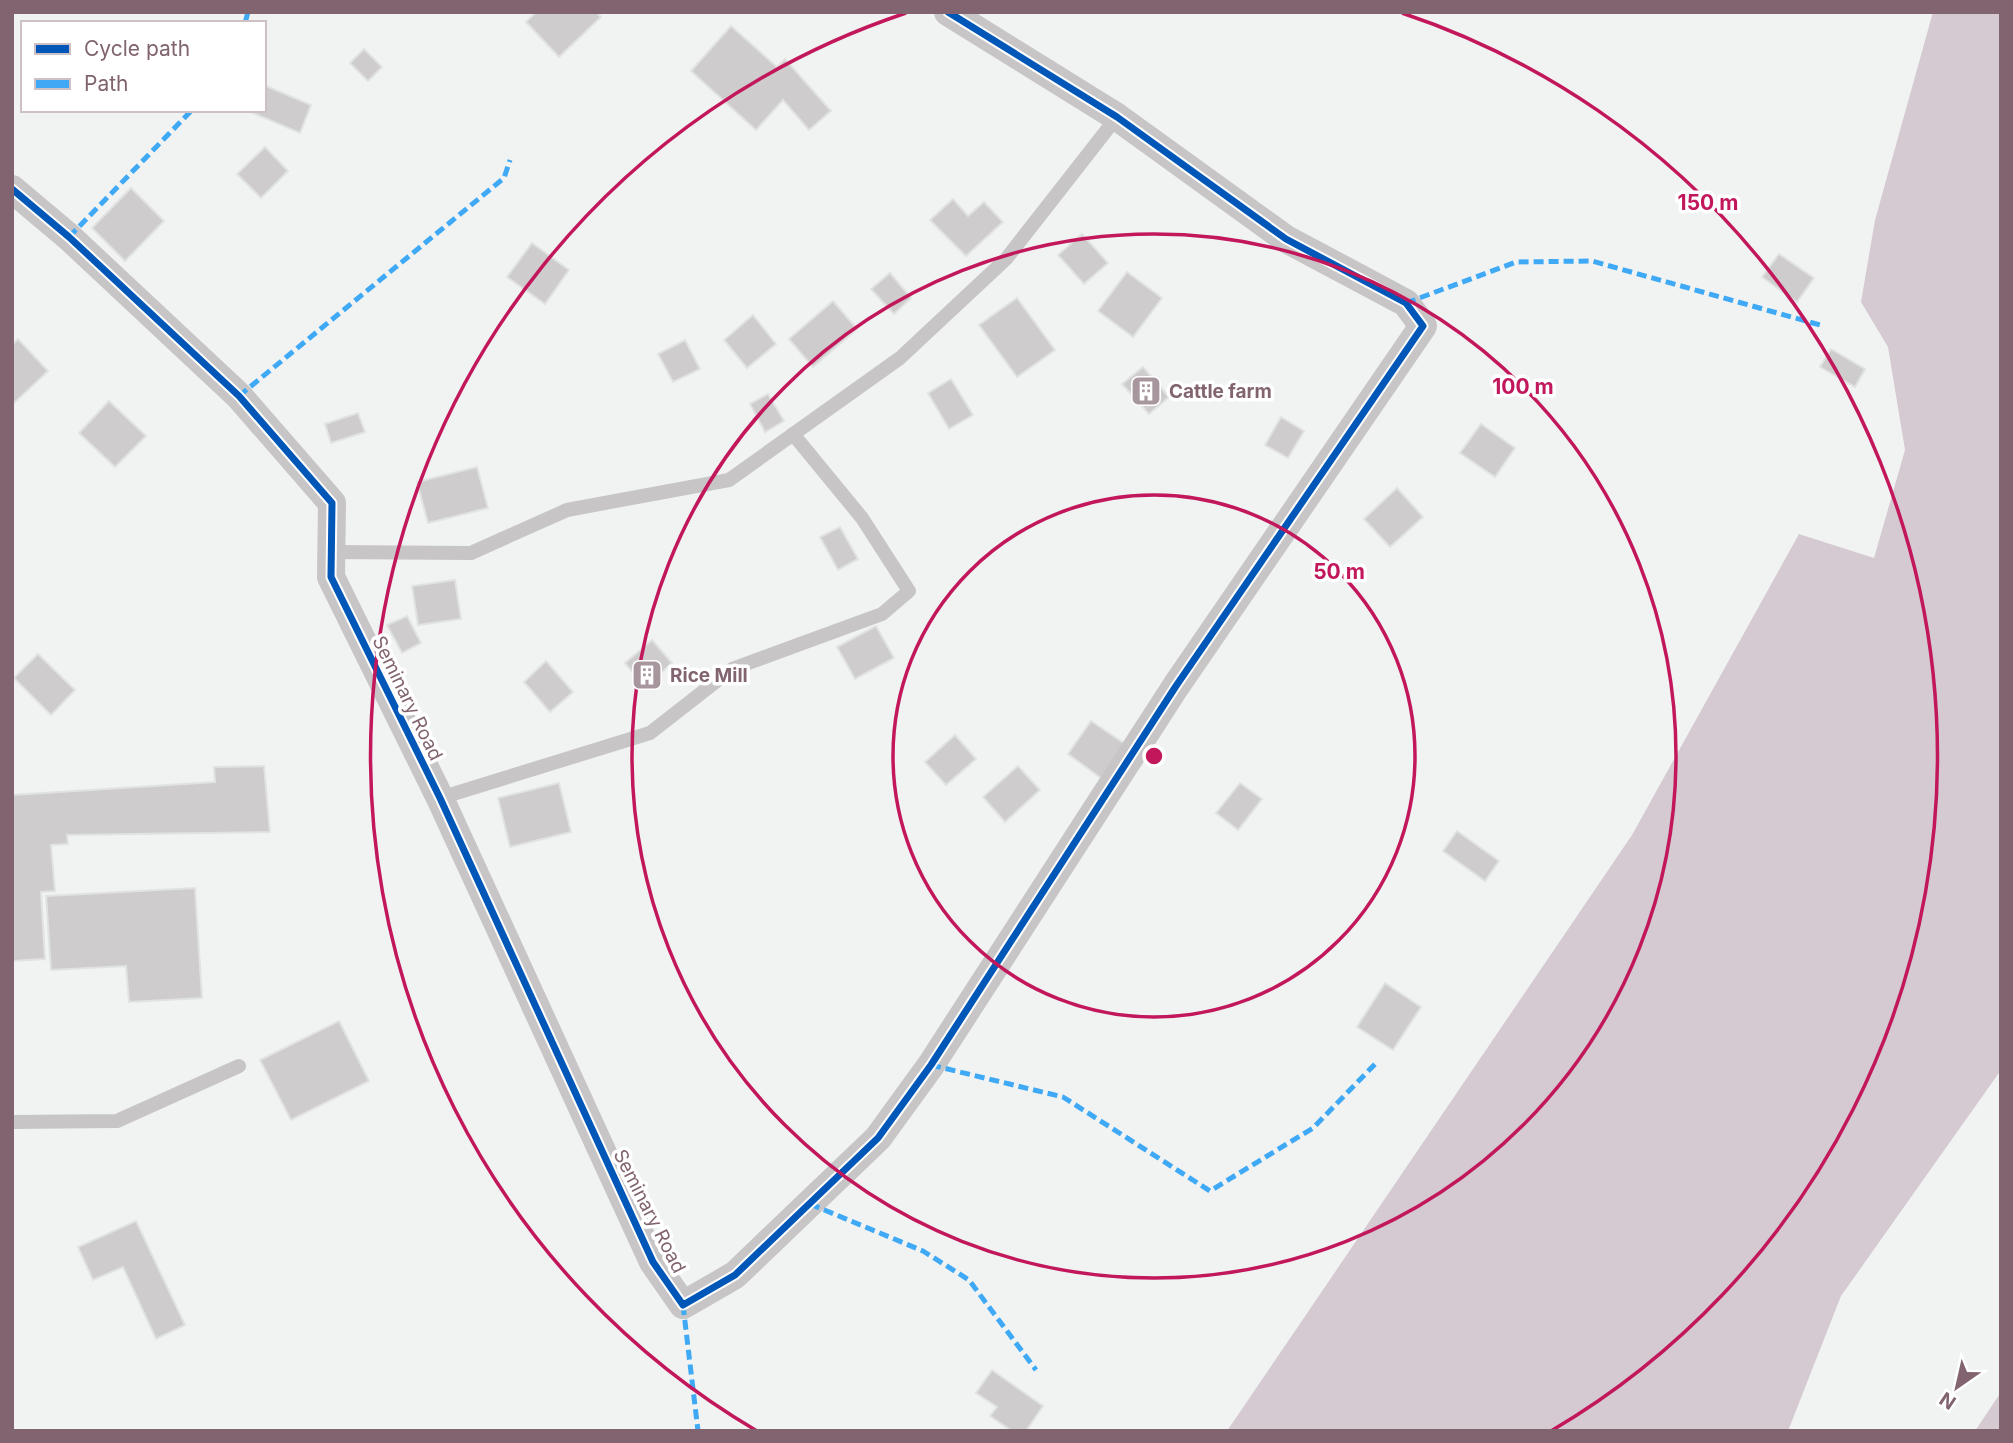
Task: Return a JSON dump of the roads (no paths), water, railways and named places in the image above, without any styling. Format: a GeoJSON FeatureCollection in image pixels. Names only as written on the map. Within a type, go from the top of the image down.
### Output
{"type":"FeatureCollection","features":[{"type":"Feature","properties":{"kind":"street"},"geometry":{"type":"LineString","coordinates":[[948,12],[1117,117]]}},
{"type":"Feature","properties":{"kind":"street","name":"Seminary Road"},"geometry":{"type":"LineString","coordinates":[[12,189],[69,237],[239,396],[332,503],[331,577],[440,798],[653,1262],[683,1305],[735,1275],[878,1138],[931,1065],[1176,686],[1423,326],[1406,303],[1286,239],[1117,117]]}},
{"type":"Feature","properties":{"kind":"lane"},"geometry":{"type":"LineString","coordinates":[[331,552],[471,553],[567,510],[729,480],[900,358],[1006,259],[1117,117]]}},
{"type":"Feature","properties":{"kind":"lane"},"geometry":{"type":"LineString","coordinates":[[440,798],[650,733],[733,669],[882,614],[909,591],[862,517],[793,434]]}},
{"type":"Feature","properties":{"kind":"lane"},"geometry":{"type":"LineString","coordinates":[[12,1122],[117,1121],[239,1066]]}},
{"type":"Feature","properties":{"kind":"place","name":"Cattle farm"},"geometry":{"type":"Point","coordinates":[1146,391]}},
{"type":"Feature","properties":{"kind":"place","name":"Rice Mill"},"geometry":{"type":"Point","coordinates":[647,675]}}]}
